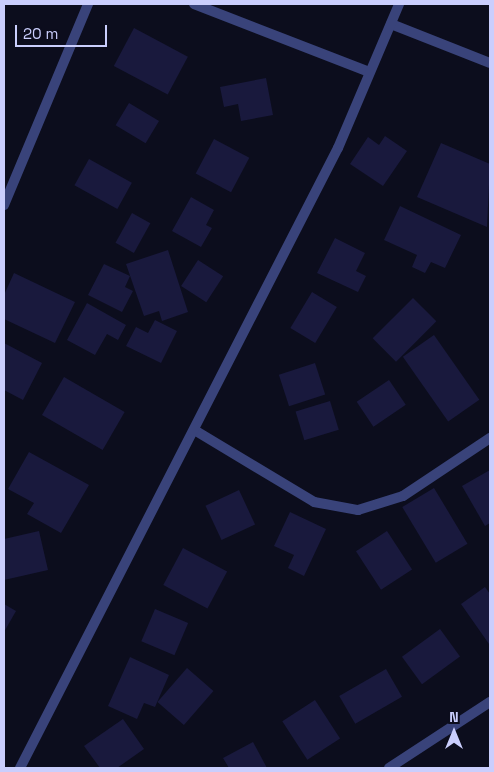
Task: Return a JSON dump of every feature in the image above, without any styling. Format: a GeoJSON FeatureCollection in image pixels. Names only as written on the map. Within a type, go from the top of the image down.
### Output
{"type":"FeatureCollection","features":[{"type":"Feature","properties":{"kind":"street"},"geometry":{"type":"LineString","coordinates":[[4,205],[88,4]]}},
{"type":"Feature","properties":{"kind":"street"},"geometry":{"type":"LineString","coordinates":[[194,4],[369,72]]}},
{"type":"Feature","properties":{"kind":"street"},"geometry":{"type":"LineString","coordinates":[[20,768],[196,431],[338,148],[399,4]]}},
{"type":"Feature","properties":{"kind":"street"},"geometry":{"type":"LineString","coordinates":[[391,24],[490,63]]}},
{"type":"Feature","properties":{"kind":"street"},"geometry":{"type":"LineString","coordinates":[[196,431],[314,502],[358,510],[403,496],[490,438]]}},
{"type":"Feature","properties":{"kind":"street"},"geometry":{"type":"LineString","coordinates":[[390,768],[490,702]]}},
{"type":"Feature","properties":{"kind":"building"},"geometry":{"type":"Polygon","coordinates":[[[134,28],[188,57],[168,95],[114,66],[134,28]]]}},
{"type":"Feature","properties":{"kind":"building"},"geometry":{"type":"Polygon","coordinates":[[[266,78],[273,115],[241,121],[238,104],[224,107],[220,87],[266,78]]]}},
{"type":"Feature","properties":{"kind":"building"},"geometry":{"type":"Polygon","coordinates":[[[129,103],[159,121],[146,143],[116,125],[129,103]]]}},
{"type":"Feature","properties":{"kind":"building"},"geometry":{"type":"Polygon","coordinates":[[[385,136],[407,151],[383,186],[350,164],[368,137],[379,145],[385,136]]]}},
{"type":"Feature","properties":{"kind":"building"},"geometry":{"type":"Polygon","coordinates":[[[214,139],[249,158],[231,192],[196,173],[214,139]]]}},
{"type":"Feature","properties":{"kind":"building"},"geometry":{"type":"Polygon","coordinates":[[[441,143],[490,164],[487,227],[417,197],[441,143]]]}},
{"type":"Feature","properties":{"kind":"building"},"geometry":{"type":"Polygon","coordinates":[[[89,159],[132,183],[117,209],[74,185],[89,159]]]}},
{"type":"Feature","properties":{"kind":"building"},"geometry":{"type":"Polygon","coordinates":[[[191,197],[214,210],[206,225],[212,228],[201,247],[172,231],[191,197]]]}},
{"type":"Feature","properties":{"kind":"building"},"geometry":{"type":"Polygon","coordinates":[[[400,206],[461,235],[445,268],[431,262],[425,273],[412,267],[417,255],[384,240],[400,206]]]}},
{"type":"Feature","properties":{"kind":"building"},"geometry":{"type":"Polygon","coordinates":[[[132,213],[150,223],[134,253],[116,243],[132,213]]]}},
{"type":"Feature","properties":{"kind":"building"},"geometry":{"type":"Polygon","coordinates":[[[335,238],[365,253],[356,271],[366,276],[358,292],[317,273],[335,238]]]}},
{"type":"Feature","properties":{"kind":"building"},"geometry":{"type":"Polygon","coordinates":[[[168,250],[188,312],[162,321],[159,311],[144,316],[126,264],[168,250]]]}},
{"type":"Feature","properties":{"kind":"building"},"geometry":{"type":"Polygon","coordinates":[[[198,260],[223,276],[206,302],[181,286],[198,260]]]}},
{"type":"Feature","properties":{"kind":"building"},"geometry":{"type":"Polygon","coordinates":[[[104,264],[130,276],[125,287],[133,291],[122,312],[88,295],[104,264]]]}},
{"type":"Feature","properties":{"kind":"building"},"geometry":{"type":"Polygon","coordinates":[[[14,273],[75,302],[55,343],[4,319],[4,295],[14,273]]]}},
{"type":"Feature","properties":{"kind":"building"},"geometry":{"type":"Polygon","coordinates":[[[312,292],[337,307],[315,343],[290,328],[312,292]]]}},
{"type":"Feature","properties":{"kind":"building"},"geometry":{"type":"Polygon","coordinates":[[[413,298],[436,321],[396,362],[373,338],[413,298]]]}},
{"type":"Feature","properties":{"kind":"building"},"geometry":{"type":"Polygon","coordinates":[[[87,303],[126,325],[118,340],[107,334],[95,355],[67,340],[87,303]]]}},
{"type":"Feature","properties":{"kind":"building"},"geometry":{"type":"Polygon","coordinates":[[[155,320],[177,331],[161,363],[126,346],[136,327],[148,333],[155,320]]]}},
{"type":"Feature","properties":{"kind":"building"},"geometry":{"type":"Polygon","coordinates":[[[434,335],[479,400],[448,422],[403,357],[434,335]]]}},
{"type":"Feature","properties":{"kind":"building"},"geometry":{"type":"Polygon","coordinates":[[[4,343],[42,363],[23,400],[4,390],[4,343]]]}},
{"type":"Feature","properties":{"kind":"building"},"geometry":{"type":"Polygon","coordinates":[[[315,363],[325,394],[289,406],[279,375],[315,363]]]}},
{"type":"Feature","properties":{"kind":"building"},"geometry":{"type":"Polygon","coordinates":[[[64,377],[125,412],[103,450],[42,415],[64,377]]]}},
{"type":"Feature","properties":{"kind":"building"},"geometry":{"type":"Polygon","coordinates":[[[389,380],[406,405],[373,427],[357,402],[389,380]]]}},
{"type":"Feature","properties":{"kind":"building"},"geometry":{"type":"Polygon","coordinates":[[[330,401],[339,430],[304,440],[296,412],[330,401]]]}},
{"type":"Feature","properties":{"kind":"building"},"geometry":{"type":"Polygon","coordinates":[[[29,452],[89,485],[61,533],[27,514],[34,503],[8,489],[29,452]]]}},
{"type":"Feature","properties":{"kind":"building"},"geometry":{"type":"Polygon","coordinates":[[[490,470],[490,523],[485,526],[462,486],[490,470]]]}},
{"type":"Feature","properties":{"kind":"building"},"geometry":{"type":"Polygon","coordinates":[[[434,488],[467,544],[436,563],[402,507],[434,488]]]}},
{"type":"Feature","properties":{"kind":"building"},"geometry":{"type":"Polygon","coordinates":[[[239,490],[255,524],[222,540],[205,506],[239,490]]]}},
{"type":"Feature","properties":{"kind":"building"},"geometry":{"type":"Polygon","coordinates":[[[290,512],[326,529],[304,576],[288,568],[294,555],[274,546],[290,512]]]}},
{"type":"Feature","properties":{"kind":"building"},"geometry":{"type":"Polygon","coordinates":[[[39,531],[48,570],[4,580],[4,539],[39,531]]]}},
{"type":"Feature","properties":{"kind":"building"},"geometry":{"type":"Polygon","coordinates":[[[387,531],[412,570],[381,590],[356,551],[387,531]]]}},
{"type":"Feature","properties":{"kind":"building"},"geometry":{"type":"Polygon","coordinates":[[[183,548],[227,571],[207,609],[163,585],[183,548]]]}},
{"type":"Feature","properties":{"kind":"building"},"geometry":{"type":"Polygon","coordinates":[[[485,587],[490,594],[489,644],[461,604],[485,587]]]}},
{"type":"Feature","properties":{"kind":"building"},"geometry":{"type":"Polygon","coordinates":[[[4,604],[16,611],[4,632],[4,604]]]}},
{"type":"Feature","properties":{"kind":"building"},"geometry":{"type":"Polygon","coordinates":[[[155,609],[188,623],[174,655],[141,641],[155,609]]]}},
{"type":"Feature","properties":{"kind":"building"},"geometry":{"type":"Polygon","coordinates":[[[440,629],[460,657],[422,684],[402,657],[440,629]]]}},
{"type":"Feature","properties":{"kind":"building"},"geometry":{"type":"Polygon","coordinates":[[[130,657],[169,675],[155,707],[144,703],[137,719],[108,706],[130,657]]]}},
{"type":"Feature","properties":{"kind":"building"},"geometry":{"type":"Polygon","coordinates":[[[187,668],[213,691],[184,725],[157,702],[187,668]]]}},
{"type":"Feature","properties":{"kind":"building"},"geometry":{"type":"Polygon","coordinates":[[[386,669],[402,697],[355,724],[339,696],[386,669]]]}},
{"type":"Feature","properties":{"kind":"building"},"geometry":{"type":"Polygon","coordinates":[[[315,700],[340,739],[307,760],[282,721],[315,700]]]}},
{"type":"Feature","properties":{"kind":"building"},"geometry":{"type":"Polygon","coordinates":[[[123,719],[144,749],[117,768],[100,768],[84,746],[123,719]]]}},
{"type":"Feature","properties":{"kind":"building"},"geometry":{"type":"Polygon","coordinates":[[[253,742],[267,768],[229,768],[223,758],[253,742]]]}}]}
